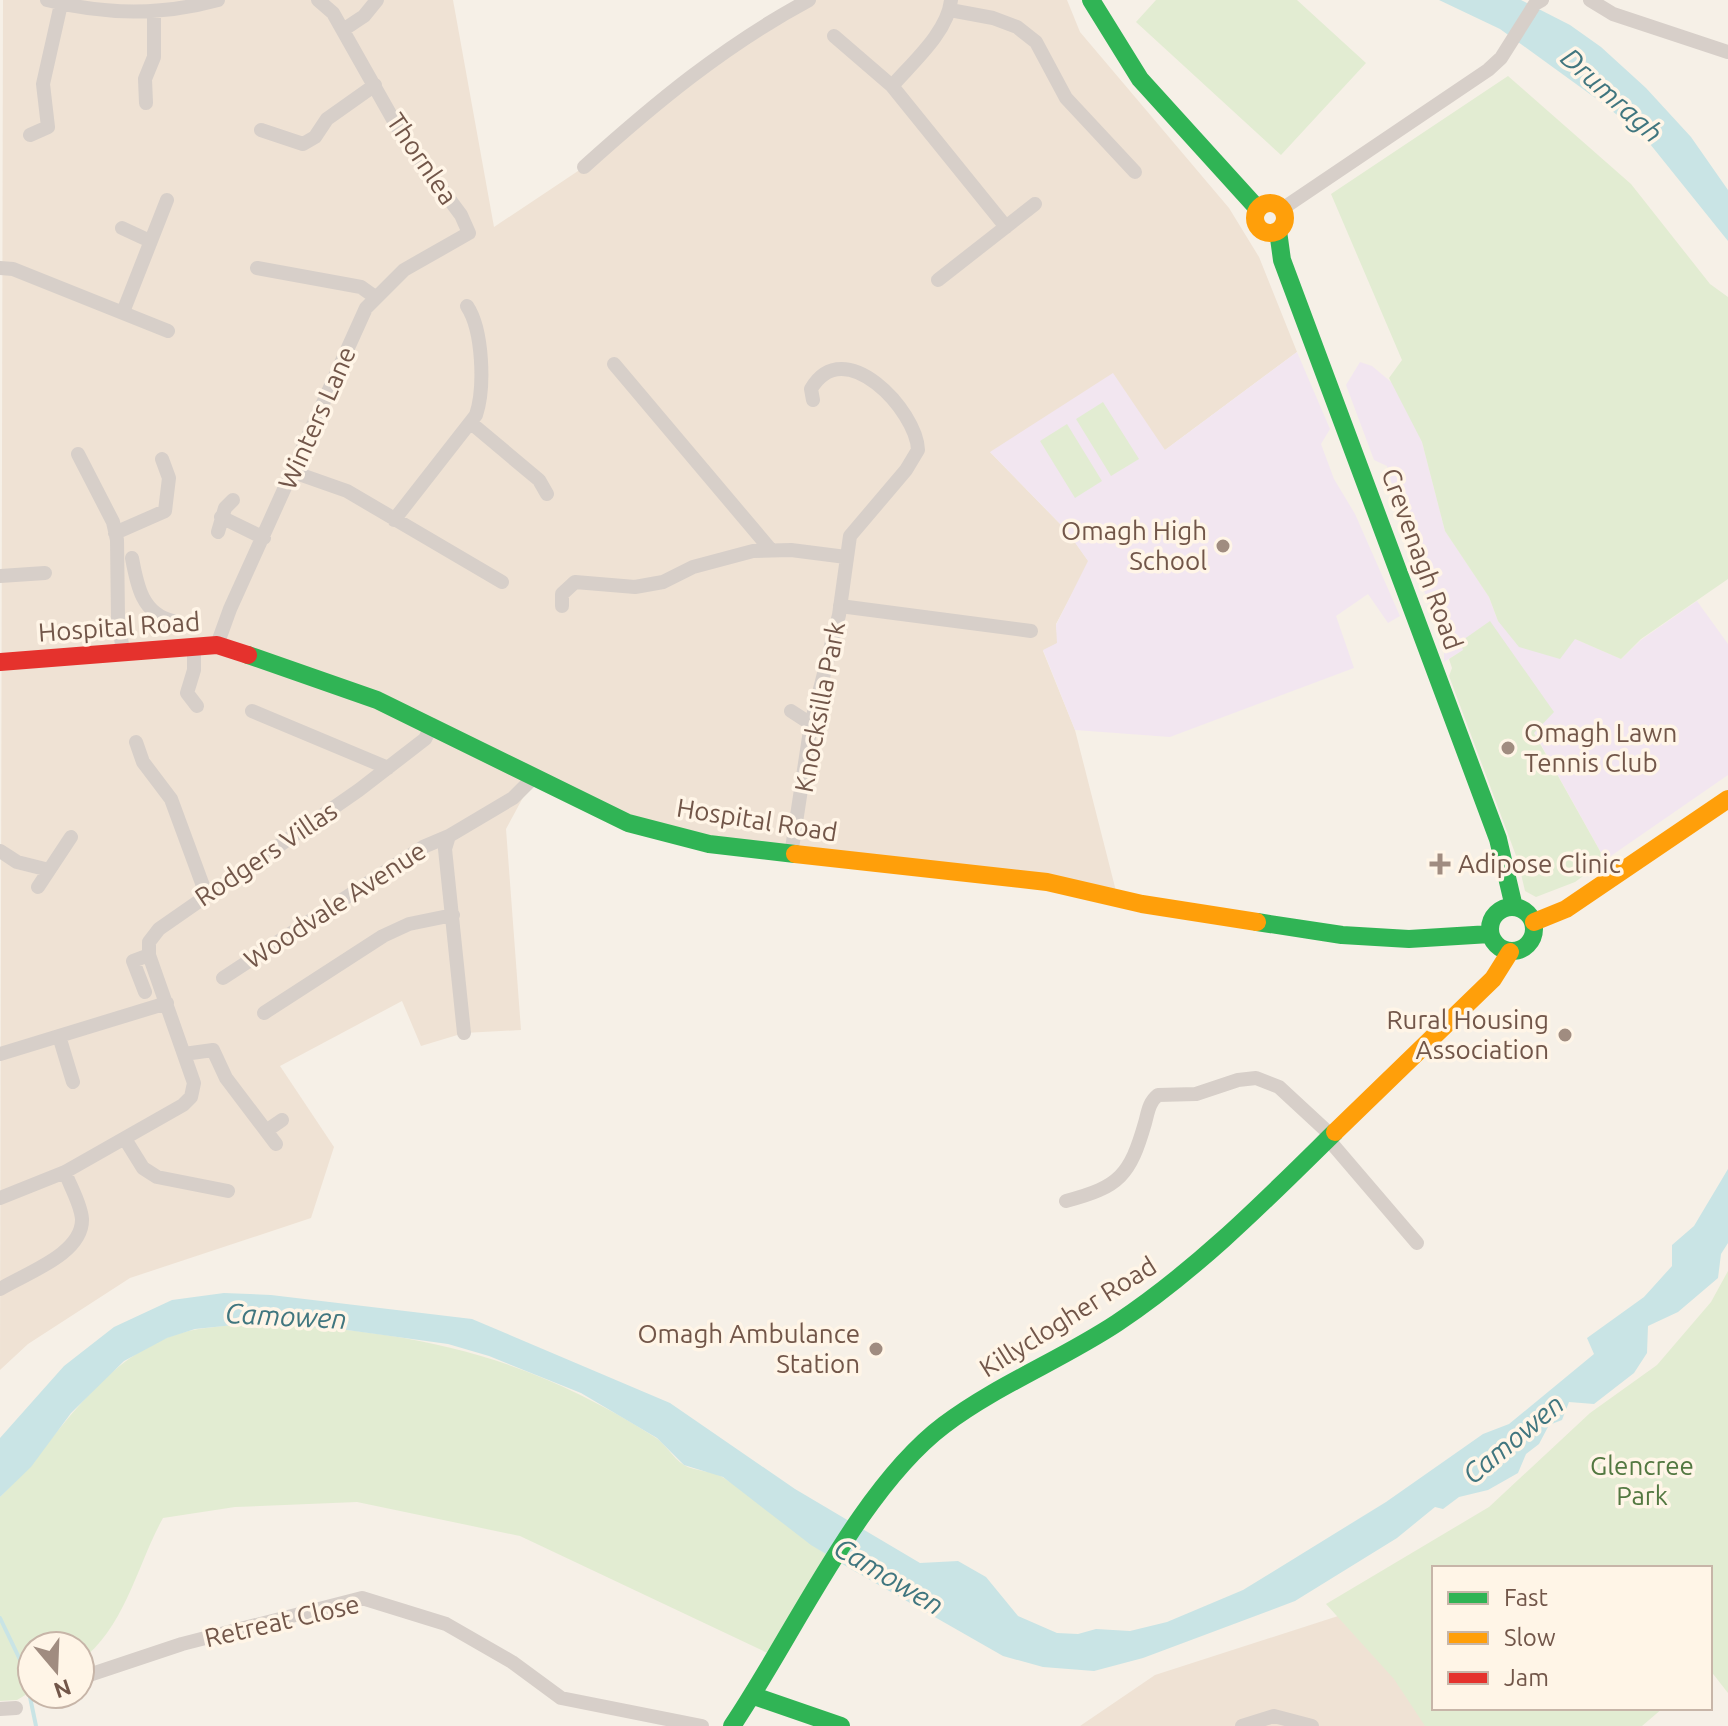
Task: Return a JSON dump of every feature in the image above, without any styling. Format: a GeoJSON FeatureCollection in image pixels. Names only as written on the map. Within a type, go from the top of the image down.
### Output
{"type":"FeatureCollection","features":[{"type":"Feature","properties":{"kind":"main road"},"geometry":{"type":"LineString","coordinates":[[1091,0],[1140,79],[1258,209]]}},
{"type":"Feature","properties":{"kind":"main road"},"geometry":{"type":"LineString","coordinates":[[1270,203],[1282,209],[1285,218],[1278,231],[1268,233],[1259,228],[1255,218],[1258,209],[1270,203]]}},
{"type":"Feature","properties":{"kind":"main road","name":"Crevenagh Road"},"geometry":{"type":"LineString","coordinates":[[1278,231],[1282,260],[1498,839],[1514,907]]}},
{"type":"Feature","properties":{"kind":"main road","name":"Hospital Road"},"geometry":{"type":"LineString","coordinates":[[0,662],[217,645],[377,700],[628,823],[709,844],[1047,882],[1142,904],[1342,935],[1409,939],[1490,934]]}},
{"type":"Feature","properties":{"kind":"main road"},"geometry":{"type":"LineString","coordinates":[[1534,922],[1566,909],[1728,799]]}},
{"type":"Feature","properties":{"kind":"main road"},"geometry":{"type":"LineString","coordinates":[[1514,907],[1530,915],[1535,930],[1529,945],[1510,952],[1497,946],[1490,934],[1492,919],[1497,912],[1514,907]]}},
{"type":"Feature","properties":{"kind":"main road","name":"Killyclogher Road"},"geometry":{"type":"LineString","coordinates":[[732,1726],[754,1696],[825,1572],[857,1523],[892,1477],[944,1425],[1117,1323],[1216,1248],[1493,979],[1510,952]]}},
{"type":"Feature","properties":{"kind":"main road"},"geometry":{"type":"LineString","coordinates":[[754,1696],[841,1726]]}},
{"type":"Feature","properties":{"kind":"street"},"geometry":{"type":"LineString","coordinates":[[30,135],[48,127],[43,84],[54,2],[111,13],[180,10],[218,0]]}},
{"type":"Feature","properties":{"kind":"street","name":"Thornlea"},"geometry":{"type":"LineString","coordinates":[[318,0],[333,13],[403,137],[461,215],[469,233]]}},
{"type":"Feature","properties":{"kind":"street"},"geometry":{"type":"LineString","coordinates":[[343,30],[364,16],[377,0]]}},
{"type":"Feature","properties":{"kind":"street"},"geometry":{"type":"LineString","coordinates":[[584,167],[665,94],[758,28],[809,0]]}},
{"type":"Feature","properties":{"kind":"street"},"geometry":{"type":"LineString","coordinates":[[1590,0],[1613,14],[1728,52]]}},
{"type":"Feature","properties":{"kind":"street"},"geometry":{"type":"LineString","coordinates":[[1282,209],[1471,83],[1501,58],[1538,2]]}},
{"type":"Feature","properties":{"kind":"street"},"geometry":{"type":"LineString","coordinates":[[892,86],[925,50],[950,5],[993,18],[1017,27],[1036,42],[1066,98],[1135,172]]}},
{"type":"Feature","properties":{"kind":"street"},"geometry":{"type":"LineString","coordinates":[[146,103],[145,79],[154,57],[154,12]]}},
{"type":"Feature","properties":{"kind":"street"},"geometry":{"type":"LineString","coordinates":[[834,36],[892,86],[1006,227]]}},
{"type":"Feature","properties":{"kind":"street","name":"Thornlea"},"geometry":{"type":"LineString","coordinates":[[261,130],[303,144],[315,137],[327,119],[375,85]]}},
{"type":"Feature","properties":{"kind":"street"},"geometry":{"type":"LineString","coordinates":[[123,312],[167,200]]}},
{"type":"Feature","properties":{"kind":"street"},"geometry":{"type":"LineString","coordinates":[[938,280],[1035,204]]}},
{"type":"Feature","properties":{"kind":"street"},"geometry":{"type":"LineString","coordinates":[[122,228],[150,241]]}},
{"type":"Feature","properties":{"kind":"street","name":"Winters Lane"},"geometry":{"type":"LineString","coordinates":[[217,645],[366,308],[404,270],[469,233]]}},
{"type":"Feature","properties":{"kind":"street"},"geometry":{"type":"LineString","coordinates":[[0,268],[13,269],[168,331]]}},
{"type":"Feature","properties":{"kind":"street"},"geometry":{"type":"LineString","coordinates":[[257,268],[361,287],[375,297]]}},
{"type":"Feature","properties":{"kind":"street"},"geometry":{"type":"LineString","coordinates":[[394,520],[471,423],[482,394],[482,370],[467,306]]}},
{"type":"Feature","properties":{"kind":"street"},"geometry":{"type":"LineString","coordinates":[[614,364],[771,550]]}},
{"type":"Feature","properties":{"kind":"street","name":"Knocksilla Park"},"geometry":{"type":"LineString","coordinates":[[791,855],[811,724],[824,682],[840,606],[850,536],[906,470],[918,450],[918,441],[910,422],[862,371],[849,367],[816,380],[811,389],[813,400]]}},
{"type":"Feature","properties":{"kind":"street"},"geometry":{"type":"LineString","coordinates":[[471,423],[539,480],[547,494]]}},
{"type":"Feature","properties":{"kind":"street"},"geometry":{"type":"LineString","coordinates":[[78,454],[115,533],[123,652]]}},
{"type":"Feature","properties":{"kind":"street"},"geometry":{"type":"LineString","coordinates":[[115,533],[165,511],[169,478],[162,459]]}},
{"type":"Feature","properties":{"kind":"street"},"geometry":{"type":"LineString","coordinates":[[293,472],[347,491],[502,582]]}},
{"type":"Feature","properties":{"kind":"street"},"geometry":{"type":"LineString","coordinates":[[233,500],[219,525],[264,538]]}},
{"type":"Feature","properties":{"kind":"street"},"geometry":{"type":"LineString","coordinates":[[562,606],[562,594],[575,582],[635,587],[663,582],[693,567],[753,551],[846,557]]}},
{"type":"Feature","properties":{"kind":"street"},"geometry":{"type":"LineString","coordinates":[[132,558],[148,608],[161,618],[173,621]]}},
{"type":"Feature","properties":{"kind":"street"},"geometry":{"type":"LineString","coordinates":[[0,576],[45,573]]}},
{"type":"Feature","properties":{"kind":"street"},"geometry":{"type":"LineString","coordinates":[[118,599],[141,592]]}},
{"type":"Feature","properties":{"kind":"street","name":"Knocksilla Park"},"geometry":{"type":"LineString","coordinates":[[840,606],[1031,631]]}},
{"type":"Feature","properties":{"kind":"street"},"geometry":{"type":"LineString","coordinates":[[194,647],[194,670],[187,693],[197,706]]}},
{"type":"Feature","properties":{"kind":"street"},"geometry":{"type":"LineString","coordinates":[[252,711],[388,768]]}},
{"type":"Feature","properties":{"kind":"street"},"geometry":{"type":"LineString","coordinates":[[791,711],[811,724]]}},
{"type":"Feature","properties":{"kind":"street","name":"Rodgers Villas"},"geometry":{"type":"LineString","coordinates":[[145,992],[133,961],[149,955],[149,942],[159,929],[388,768],[425,739],[432,725]]}},
{"type":"Feature","properties":{"kind":"street"},"geometry":{"type":"LineString","coordinates":[[136,742],[143,762],[171,799],[206,894]]}},
{"type":"Feature","properties":{"kind":"street","name":"Woodvale Avenue"},"geometry":{"type":"LineString","coordinates":[[223,978],[423,847],[449,836],[513,798],[533,778]]}},
{"type":"Feature","properties":{"kind":"street","name":"Woodvale Avenue"},"geometry":{"type":"LineString","coordinates":[[449,836],[445,849],[464,1033]]}},
{"type":"Feature","properties":{"kind":"street"},"geometry":{"type":"LineString","coordinates":[[38,887],[71,837]]}},
{"type":"Feature","properties":{"kind":"street"},"geometry":{"type":"LineString","coordinates":[[0,851],[17,862],[49,870]]}},
{"type":"Feature","properties":{"kind":"street","name":"Woodvale Avenue"},"geometry":{"type":"LineString","coordinates":[[264,1013],[383,936],[409,924],[453,915]]}},
{"type":"Feature","properties":{"kind":"street"},"geometry":{"type":"LineString","coordinates":[[0,1198],[65,1172],[183,1105],[191,1097],[194,1083],[149,955]]}},
{"type":"Feature","properties":{"kind":"street"},"geometry":{"type":"LineString","coordinates":[[0,1054],[167,1003]]}},
{"type":"Feature","properties":{"kind":"street"},"geometry":{"type":"LineString","coordinates":[[59,1036],[73,1082]]}},
{"type":"Feature","properties":{"kind":"street"},"geometry":{"type":"LineString","coordinates":[[184,1054],[213,1050],[226,1078],[276,1144]]}},
{"type":"Feature","properties":{"kind":"street"},"geometry":{"type":"LineString","coordinates":[[1066,1201],[1091,1194],[1128,1171],[1149,1106],[1158,1095],[1196,1094],[1238,1080],[1256,1078],[1279,1087],[1330,1138],[1417,1243]]}},
{"type":"Feature","properties":{"kind":"street"},"geometry":{"type":"LineString","coordinates":[[266,1131],[282,1120]]}},
{"type":"Feature","properties":{"kind":"street"},"geometry":{"type":"LineString","coordinates":[[125,1139],[143,1168],[157,1177],[228,1191]]}},
{"type":"Feature","properties":{"kind":"street"},"geometry":{"type":"LineString","coordinates":[[0,1289],[71,1247],[81,1234],[82,1216],[65,1172]]}},
{"type":"Feature","properties":{"kind":"street","name":"Retreat Close"},"geometry":{"type":"LineString","coordinates":[[96,1673],[182,1644],[362,1598],[446,1624],[512,1662],[561,1698],[702,1726]]}},
{"type":"Feature","properties":{"kind":"street"},"geometry":{"type":"LineString","coordinates":[[0,1709],[16,1708]]}},
{"type":"Feature","properties":{"kind":"street"},"geometry":{"type":"LineString","coordinates":[[1242,1726],[1274,1716],[1312,1726]]}},
{"type":"Feature","properties":{"kind":"shaded area"},"geometry":{"type":"Polygon","coordinates":[[[3,0],[453,0],[494,227],[584,167],[665,94],[809,0],[1067,0],[1080,32],[1229,208],[1259,257],[1297,352],[1165,450],[990,452],[1067,531],[1089,562],[1056,624],[1058,643],[1043,651],[1075,730],[1118,899],[709,844],[533,779],[506,829],[521,1030],[464,1033],[421,1046],[402,1001],[280,1066],[334,1147],[311,1218],[130,1278],[28,1344],[0,1370],[3,0]]]}},
{"type":"Feature","properties":{"kind":"shaded area","name":"Omagh High School"},"geometry":{"type":"Polygon","coordinates":[[[1297,352],[1330,429],[1321,444],[1334,479],[1355,514],[1400,616],[1388,623],[1368,594],[1336,616],[1354,668],[1170,737],[1075,730],[1043,650],[1057,643],[1056,625],[1088,561],[1067,531],[990,452],[1113,373],[1165,450],[1297,352]]]}},
{"type":"Feature","properties":{"kind":"shaded area"},"geometry":{"type":"Polygon","coordinates":[[[1360,362],[1372,366],[1397,387],[1422,442],[1445,531],[1489,597],[1498,621],[1575,639],[1621,659],[1641,640],[1697,601],[1728,644],[1728,775],[1605,860],[1534,732],[1463,650],[1444,662],[1444,646],[1391,499],[1394,492],[1387,466],[1374,460],[1346,385],[1360,362]]]}},
{"type":"Feature","properties":{"kind":"shaded area"},"geometry":{"type":"Polygon","coordinates":[[[1366,1607],[1432,1705],[1432,1710],[1437,1710],[1462,1726],[1080,1726],[1155,1675],[1366,1607]]]}},
{"type":"Feature","properties":{"kind":"green space"},"geometry":{"type":"Polygon","coordinates":[[[1156,0],[1297,0],[1366,63],[1281,155],[1136,22],[1156,0]]]}},
{"type":"Feature","properties":{"kind":"green space"},"geometry":{"type":"Polygon","coordinates":[[[1508,76],[1631,184],[1710,284],[1728,297],[1728,579],[1641,639],[1621,659],[1575,639],[1560,659],[1519,647],[1498,621],[1489,597],[1445,531],[1422,442],[1389,378],[1402,360],[1331,194],[1508,76]]]}},
{"type":"Feature","properties":{"kind":"green space"},"geometry":{"type":"Polygon","coordinates":[[[1103,402],[1139,459],[1111,476],[1076,419],[1103,402]]]}},
{"type":"Feature","properties":{"kind":"green space"},"geometry":{"type":"Polygon","coordinates":[[[1067,424],[1102,481],[1075,498],[1040,441],[1067,424]]]}},
{"type":"Feature","properties":{"kind":"green space","name":"Omagh Lawn Tennis Club"},"geometry":{"type":"Polygon","coordinates":[[[1490,621],[1554,712],[1534,733],[1605,860],[1575,882],[1536,897],[1525,891],[1518,861],[1449,676],[1452,668],[1449,659],[1463,650],[1460,642],[1490,621]]]}},
{"type":"Feature","properties":{"kind":"green space","name":"Glencree Park"},"geometry":{"type":"Polygon","coordinates":[[[1728,1271],[1728,1693],[1712,1673],[1712,1566],[1432,1566],[1432,1710],[1661,1710],[1642,1726],[1425,1726],[1394,1679],[1326,1604],[1489,1507],[1590,1413],[1657,1365],[1711,1302],[1728,1271]]]}},
{"type":"Feature","properties":{"kind":"green space"},"geometry":{"type":"Polygon","coordinates":[[[253,1323],[362,1332],[462,1351],[509,1365],[605,1407],[662,1442],[684,1465],[724,1478],[832,1558],[776,1657],[520,1536],[357,1502],[235,1507],[163,1518],[129,1595],[96,1646],[96,1630],[16,1630],[16,1700],[0,1701],[0,1497],[97,1386],[119,1367],[142,1350],[169,1337],[211,1327],[253,1323]]]}},
{"type":"Feature","properties":{"kind":"water","name":"Drumragh"},"geometry":{"type":"Polygon","coordinates":[[[1439,0],[1521,0],[1570,25],[1601,47],[1646,88],[1691,137],[1728,190],[1728,241],[1646,139],[1605,105],[1500,29],[1439,0]]]}},
{"type":"Feature","properties":{"kind":"water","name":"Camowen"},"geometry":{"type":"Polygon","coordinates":[[[1728,1169],[1728,1243],[1721,1254],[1718,1278],[1678,1312],[1648,1326],[1647,1353],[1634,1373],[1594,1404],[1569,1402],[1562,1420],[1549,1425],[1539,1444],[1526,1454],[1518,1473],[1488,1490],[1459,1497],[1443,1509],[1435,1507],[1397,1538],[1295,1601],[1143,1658],[1094,1671],[1043,1667],[1003,1656],[811,1545],[723,1477],[684,1465],[657,1438],[581,1393],[489,1356],[448,1344],[347,1330],[254,1323],[195,1329],[167,1338],[124,1361],[71,1413],[31,1467],[0,1497],[0,1438],[64,1366],[114,1327],[172,1300],[224,1293],[271,1295],[472,1319],[670,1403],[795,1489],[920,1563],[958,1561],[986,1577],[1018,1616],[1057,1633],[1078,1634],[1096,1629],[1130,1631],[1167,1622],[1243,1590],[1386,1502],[1483,1434],[1509,1424],[1594,1354],[1587,1338],[1644,1297],[1672,1266],[1672,1245],[1694,1226],[1728,1169]]]}},
{"type":"Feature","properties":{"kind":"waterway"},"geometry":{"type":"LineString","coordinates":[[0,1618],[24,1668],[36,1726]]}},
{"type":"Feature","properties":{"kind":"traffic: fast"},"geometry":{"type":"LineString","coordinates":[[1091,0],[1140,79],[1258,209]]}},
{"type":"Feature","properties":{"kind":"traffic: fast"},"geometry":{"type":"LineString","coordinates":[[1278,231],[1282,260],[1498,839],[1514,907]]}},
{"type":"Feature","properties":{"kind":"traffic: fast"},"geometry":{"type":"LineString","coordinates":[[248,655],[377,700],[628,823],[709,844],[795,854]]}},
{"type":"Feature","properties":{"kind":"traffic: fast"},"geometry":{"type":"LineString","coordinates":[[1512,907],[1528,913],[1534,929],[1528,945],[1512,951],[1496,945],[1490,929],[1496,913],[1512,907]]}},
{"type":"Feature","properties":{"kind":"traffic: fast"},"geometry":{"type":"LineString","coordinates":[[1257,922],[1342,935],[1409,939],[1490,934]]}},
{"type":"Feature","properties":{"kind":"traffic: fast"},"geometry":{"type":"LineString","coordinates":[[732,1726],[856,1525],[913,1453],[964,1411],[1096,1336],[1176,1280],[1335,1132]]}},
{"type":"Feature","properties":{"kind":"traffic: fast"},"geometry":{"type":"LineString","coordinates":[[754,1696],[841,1726]]}},
{"type":"Feature","properties":{"kind":"traffic: slow"},"geometry":{"type":"LineString","coordinates":[[1270,203],[1281,207],[1285,218],[1281,229],[1270,233],[1259,229],[1255,218],[1259,207],[1270,203]]}},
{"type":"Feature","properties":{"kind":"traffic: slow"},"geometry":{"type":"LineString","coordinates":[[1534,922],[1566,909],[1728,799]]}},
{"type":"Feature","properties":{"kind":"traffic: slow"},"geometry":{"type":"LineString","coordinates":[[795,854],[1047,882],[1142,904],[1257,922]]}},
{"type":"Feature","properties":{"kind":"traffic: slow"},"geometry":{"type":"LineString","coordinates":[[1335,1132],[1493,979],[1510,952]]}},
{"type":"Feature","properties":{"kind":"traffic: jam"},"geometry":{"type":"LineString","coordinates":[[0,662],[217,645],[248,655]]}},
{"type":"Feature","properties":{"kind":"place","name":"Omagh High School"},"geometry":{"type":"Point","coordinates":[1223,546]}},
{"type":"Feature","properties":{"kind":"place","name":"Omagh Lawn Tennis Club"},"geometry":{"type":"Point","coordinates":[1508,748]}},
{"type":"Feature","properties":{"kind":"place","name":"Adipose Clinic"},"geometry":{"type":"Point","coordinates":[1440,864]}},
{"type":"Feature","properties":{"kind":"place","name":"Rural Housing Association"},"geometry":{"type":"Point","coordinates":[1565,1035]}},
{"type":"Feature","properties":{"kind":"place","name":"Omagh Ambulance Station"},"geometry":{"type":"Point","coordinates":[876,1349]}}]}
